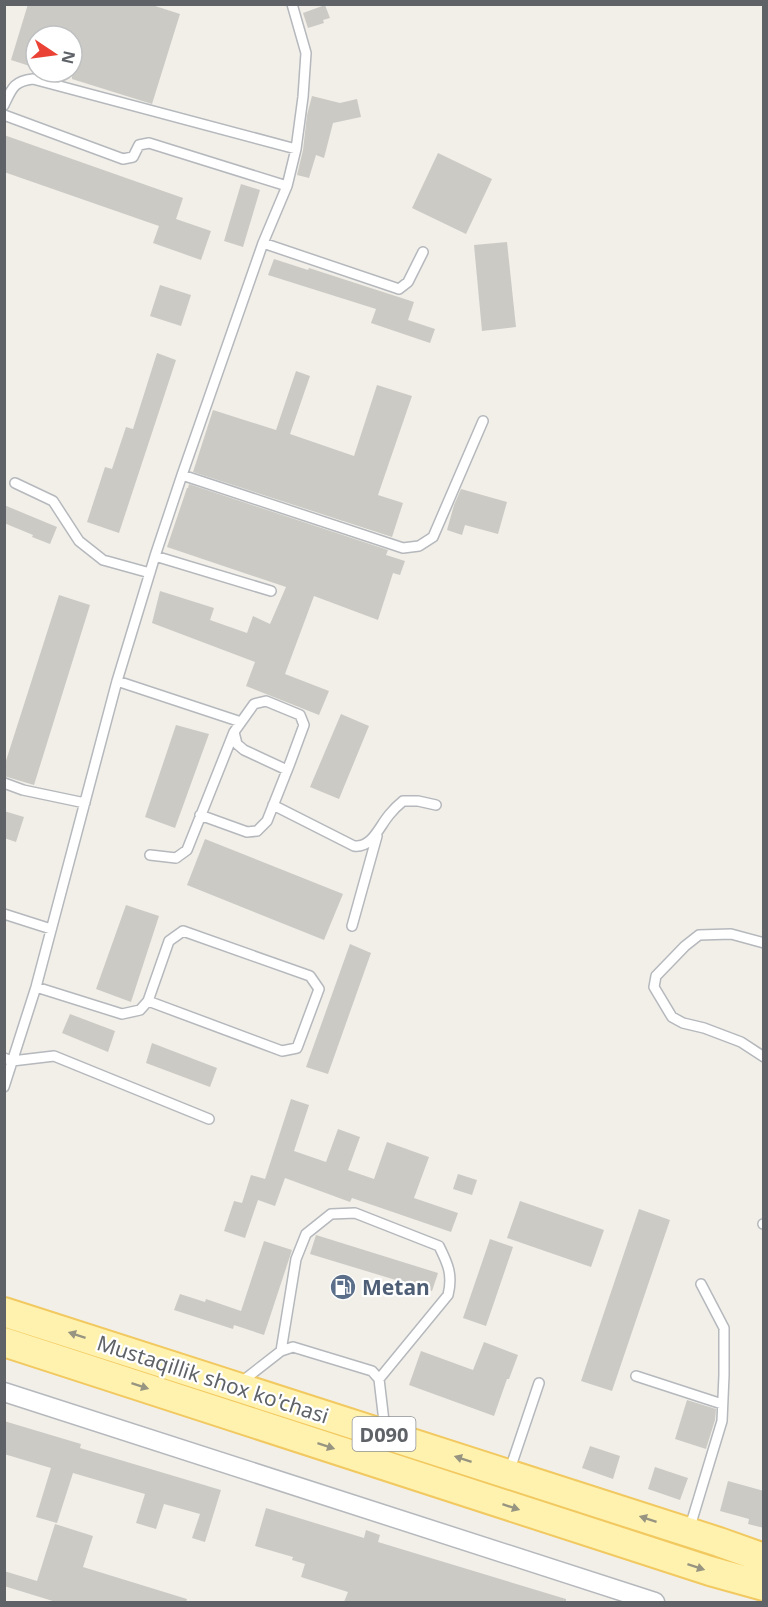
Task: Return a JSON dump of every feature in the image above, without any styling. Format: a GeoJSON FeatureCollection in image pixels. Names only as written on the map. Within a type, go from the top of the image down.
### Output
{"type":"FeatureCollection","features":[{"type":"Feature","properties":{"kind":"main road","name":"Mustaqillik shox ko'chasi"},"geometry":{"type":"LineString","coordinates":[[4,1312],[764,1558]]}},
{"type":"Feature","properties":{"kind":"main road","name":"Mustaqillik shox ko'chasi"},"geometry":{"type":"LineString","coordinates":[[4,1342],[698,1568],[764,1586]]}},
{"type":"Feature","properties":{"kind":"street"},"geometry":{"type":"LineString","coordinates":[[4,1392],[655,1602]]}},
{"type":"Feature","properties":{"kind":"lane"},"geometry":{"type":"LineString","coordinates":[[4,1087],[8,1059],[36,987],[117,681],[155,556],[286,186],[296,149],[306,53],[292,4]]}},
{"type":"Feature","properties":{"kind":"lane"},"geometry":{"type":"LineString","coordinates":[[4,105],[8,86],[21,80],[33,79],[296,149]]}},
{"type":"Feature","properties":{"kind":"lane"},"geometry":{"type":"LineString","coordinates":[[4,115],[123,159],[134,157],[139,145],[149,143],[286,186]]}},
{"type":"Feature","properties":{"kind":"lane"},"geometry":{"type":"LineString","coordinates":[[264,243],[399,289],[408,282],[423,252]]}},
{"type":"Feature","properties":{"kind":"lane"},"geometry":{"type":"LineString","coordinates":[[182,475],[403,548],[419,546],[433,537],[483,421]]}},
{"type":"Feature","properties":{"kind":"lane"},"geometry":{"type":"LineString","coordinates":[[15,483],[53,501],[79,541],[103,560],[150,573]]}},
{"type":"Feature","properties":{"kind":"lane"},"geometry":{"type":"LineString","coordinates":[[155,556],[271,591]]}},
{"type":"Feature","properties":{"kind":"lane"},"geometry":{"type":"LineString","coordinates":[[117,681],[241,722]]}},
{"type":"Feature","properties":{"kind":"lane"},"geometry":{"type":"LineString","coordinates":[[150,855],[176,858],[187,850],[200,815],[234,732],[254,704],[266,701],[300,716],[304,725],[267,821],[257,831],[247,832],[200,815]]}},
{"type":"Feature","properties":{"kind":"lane"},"geometry":{"type":"LineString","coordinates":[[234,732],[237,744],[244,750],[287,770]]}},
{"type":"Feature","properties":{"kind":"lane"},"geometry":{"type":"LineString","coordinates":[[4,783],[23,790],[85,803]]}},
{"type":"Feature","properties":{"kind":"lane"},"geometry":{"type":"LineString","coordinates":[[273,805],[354,846],[361,847],[368,844],[389,814],[403,801],[418,801],[436,805]]}},
{"type":"Feature","properties":{"kind":"lane"},"geometry":{"type":"LineString","coordinates":[[352,926],[379,829]]}},
{"type":"Feature","properties":{"kind":"lane"},"geometry":{"type":"LineString","coordinates":[[4,914],[51,929]]}},
{"type":"Feature","properties":{"kind":"lane"},"geometry":{"type":"LineString","coordinates":[[36,987],[122,1014],[140,1010],[148,1001],[169,941],[183,931],[310,976],[319,989],[297,1048],[282,1051],[148,1001]]}},
{"type":"Feature","properties":{"kind":"lane"},"geometry":{"type":"LineString","coordinates":[[764,944],[731,934],[699,935],[656,976],[654,987],[672,1017],[683,1023],[741,1042],[764,1057]]}},
{"type":"Feature","properties":{"kind":"lane"},"geometry":{"type":"LineString","coordinates":[[8,1059],[54,1056],[209,1119]]}},
{"type":"Feature","properties":{"kind":"lane"},"geometry":{"type":"LineString","coordinates":[[282,1351],[296,1259],[306,1234],[331,1214],[355,1213],[439,1246],[448,1264],[451,1283],[448,1295],[379,1379]]}},
{"type":"Feature","properties":{"kind":"lane"},"geometry":{"type":"LineString","coordinates":[[688,1532],[722,1421],[724,1328],[701,1284]]}},
{"type":"Feature","properties":{"kind":"lane"},"geometry":{"type":"LineString","coordinates":[[235,1386],[282,1351],[293,1347],[372,1371],[379,1379],[385,1434]]}},
{"type":"Feature","properties":{"kind":"lane"},"geometry":{"type":"LineString","coordinates":[[636,1376],[722,1404]]}},
{"type":"Feature","properties":{"kind":"lane"},"geometry":{"type":"LineString","coordinates":[[508,1474],[539,1383]]}},
{"type":"Feature","properties":{"kind":"building"},"geometry":{"type":"Polygon","coordinates":[[[28,4],[149,4],[180,14],[152,104],[84,83],[84,24],[24,24],[24,64],[11,60],[28,4]]]}},
{"type":"Feature","properties":{"kind":"building"},"geometry":{"type":"Polygon","coordinates":[[[325,5],[330,18],[323,20],[324,23],[308,28],[303,13],[325,5]]]}},
{"type":"Feature","properties":{"kind":"building"},"geometry":{"type":"Polygon","coordinates":[[[312,96],[340,103],[357,99],[361,117],[333,123],[324,158],[316,155],[309,178],[297,175],[312,96]]]}},
{"type":"Feature","properties":{"kind":"building"},"geometry":{"type":"Polygon","coordinates":[[[4,135],[183,198],[176,219],[211,231],[201,260],[153,243],[159,226],[4,172],[4,135]]]}},
{"type":"Feature","properties":{"kind":"building"},"geometry":{"type":"Polygon","coordinates":[[[438,153],[492,179],[466,234],[412,208],[438,153]]]}},
{"type":"Feature","properties":{"kind":"building"},"geometry":{"type":"Polygon","coordinates":[[[241,184],[260,190],[243,247],[224,241],[241,184]]]}},
{"type":"Feature","properties":{"kind":"building"},"geometry":{"type":"Polygon","coordinates":[[[507,242],[516,327],[482,331],[474,245],[507,242]]]}},
{"type":"Feature","properties":{"kind":"building"},"geometry":{"type":"Polygon","coordinates":[[[274,259],[414,302],[408,320],[435,329],[430,343],[371,323],[376,309],[268,275],[274,259]]]}},
{"type":"Feature","properties":{"kind":"building"},"geometry":{"type":"Polygon","coordinates":[[[160,285],[191,295],[181,326],[150,316],[160,285]]]}},
{"type":"Feature","properties":{"kind":"building"},"geometry":{"type":"Polygon","coordinates":[[[157,353],[176,360],[119,533],[87,522],[105,467],[112,469],[126,427],[133,429],[157,353]]]}},
{"type":"Feature","properties":{"kind":"building"},"geometry":{"type":"Polygon","coordinates":[[[296,371],[310,376],[290,434],[354,456],[377,385],[412,396],[378,495],[403,503],[392,537],[193,472],[213,410],[276,430],[296,371]]]}},
{"type":"Feature","properties":{"kind":"building"},"geometry":{"type":"Polygon","coordinates":[[[189,484],[388,550],[386,555],[405,561],[400,575],[393,573],[378,620],[314,596],[285,674],[329,691],[319,715],[246,686],[255,662],[152,623],[160,591],[214,608],[210,620],[247,633],[253,616],[270,624],[286,587],[167,547],[189,484]]]}},
{"type":"Feature","properties":{"kind":"building"},"geometry":{"type":"Polygon","coordinates":[[[461,489],[507,502],[498,534],[465,525],[462,535],[447,530],[461,489]]]}},
{"type":"Feature","properties":{"kind":"building"},"geometry":{"type":"Polygon","coordinates":[[[4,505],[57,527],[50,544],[4,523],[4,505]]]}},
{"type":"Feature","properties":{"kind":"building"},"geometry":{"type":"Polygon","coordinates":[[[59,595],[90,605],[34,785],[4,776],[4,767],[59,595]]]}},
{"type":"Feature","properties":{"kind":"building"},"geometry":{"type":"Polygon","coordinates":[[[341,714],[369,726],[339,799],[310,787],[341,714]]]}},
{"type":"Feature","properties":{"kind":"building"},"geometry":{"type":"Polygon","coordinates":[[[176,725],[209,734],[175,828],[145,817],[176,725]]]}},
{"type":"Feature","properties":{"kind":"building"},"geometry":{"type":"Polygon","coordinates":[[[4,811],[24,817],[16,842],[4,838],[4,811]]]}},
{"type":"Feature","properties":{"kind":"building"},"geometry":{"type":"Polygon","coordinates":[[[205,839],[343,894],[324,940],[187,885],[205,839]]]}},
{"type":"Feature","properties":{"kind":"building"},"geometry":{"type":"Polygon","coordinates":[[[126,905],[159,916],[131,1002],[96,989],[126,905]]]}},
{"type":"Feature","properties":{"kind":"building"},"geometry":{"type":"Polygon","coordinates":[[[350,944],[371,953],[328,1074],[306,1067],[350,944]]]}},
{"type":"Feature","properties":{"kind":"building"},"geometry":{"type":"Polygon","coordinates":[[[70,1014],[115,1031],[108,1052],[62,1033],[70,1014]]]}},
{"type":"Feature","properties":{"kind":"building"},"geometry":{"type":"Polygon","coordinates":[[[152,1043],[217,1068],[210,1087],[146,1063],[152,1043]]]}},
{"type":"Feature","properties":{"kind":"building"},"geometry":{"type":"Polygon","coordinates":[[[291,1099],[309,1105],[294,1151],[326,1162],[338,1129],[360,1137],[348,1170],[374,1179],[387,1142],[429,1157],[414,1198],[458,1213],[451,1232],[352,1198],[350,1202],[285,1178],[275,1206],[258,1200],[245,1238],[224,1231],[234,1201],[242,1203],[251,1175],[265,1179],[291,1099]]]}},
{"type":"Feature","properties":{"kind":"building"},"geometry":{"type":"Polygon","coordinates":[[[458,1174],[477,1180],[472,1195],[453,1189],[458,1174]]]}},
{"type":"Feature","properties":{"kind":"building"},"geometry":{"type":"Polygon","coordinates":[[[520,1201],[604,1230],[591,1267],[507,1238],[520,1201]]]}},
{"type":"Feature","properties":{"kind":"building"},"geometry":{"type":"Polygon","coordinates":[[[639,1209],[670,1220],[612,1391],[581,1381],[639,1209]]]}},
{"type":"Feature","properties":{"kind":"building"},"geometry":{"type":"Polygon","coordinates":[[[316,1235],[438,1273],[432,1291],[310,1254],[316,1235]]]}},
{"type":"Feature","properties":{"kind":"building"},"geometry":{"type":"Polygon","coordinates":[[[490,1239],[513,1247],[486,1326],[463,1318],[490,1239]]]}},
{"type":"Feature","properties":{"kind":"building"},"geometry":{"type":"Polygon","coordinates":[[[264,1241],[292,1250],[264,1335],[234,1325],[233,1329],[174,1310],[180,1294],[205,1302],[206,1299],[241,1311],[264,1241]]]}},
{"type":"Feature","properties":{"kind":"building"},"geometry":{"type":"Polygon","coordinates":[[[484,1342],[518,1355],[494,1416],[409,1385],[421,1351],[473,1370],[484,1342]]]}},
{"type":"Feature","properties":{"kind":"building"},"geometry":{"type":"Polygon","coordinates":[[[687,1400],[716,1409],[706,1449],[675,1439],[687,1400]]]}},
{"type":"Feature","properties":{"kind":"building"},"geometry":{"type":"Polygon","coordinates":[[[4,1421],[81,1444],[80,1448],[221,1490],[205,1542],[192,1538],[200,1514],[164,1504],[156,1529],[136,1523],[145,1494],[73,1473],[57,1523],[36,1517],[51,1468],[4,1454],[4,1421]]]}},
{"type":"Feature","properties":{"kind":"building"},"geometry":{"type":"Polygon","coordinates":[[[590,1446],[620,1456],[613,1479],[582,1468],[590,1446]]]}},
{"type":"Feature","properties":{"kind":"building"},"geometry":{"type":"Polygon","coordinates":[[[655,1467],[688,1478],[680,1500],[648,1489],[655,1467]]]}},
{"type":"Feature","properties":{"kind":"building"},"geometry":{"type":"Polygon","coordinates":[[[728,1481],[764,1491],[764,1528],[748,1524],[749,1519],[720,1511],[728,1481]]]}},
{"type":"Feature","properties":{"kind":"building"},"geometry":{"type":"Polygon","coordinates":[[[266,1508],[364,1538],[366,1530],[380,1535],[378,1542],[566,1599],[566,1602],[344,1602],[348,1592],[301,1577],[305,1564],[292,1560],[293,1557],[255,1546],[266,1508]]]}},
{"type":"Feature","properties":{"kind":"building"},"geometry":{"type":"Polygon","coordinates":[[[55,1524],[93,1536],[83,1567],[187,1599],[186,1602],[56,1602],[4,1586],[4,1571],[37,1581],[55,1524]]]}},
{"type":"Feature","properties":{"kind":"place","name":"Metan"},"geometry":{"type":"Point","coordinates":[343,1287]}}]}
